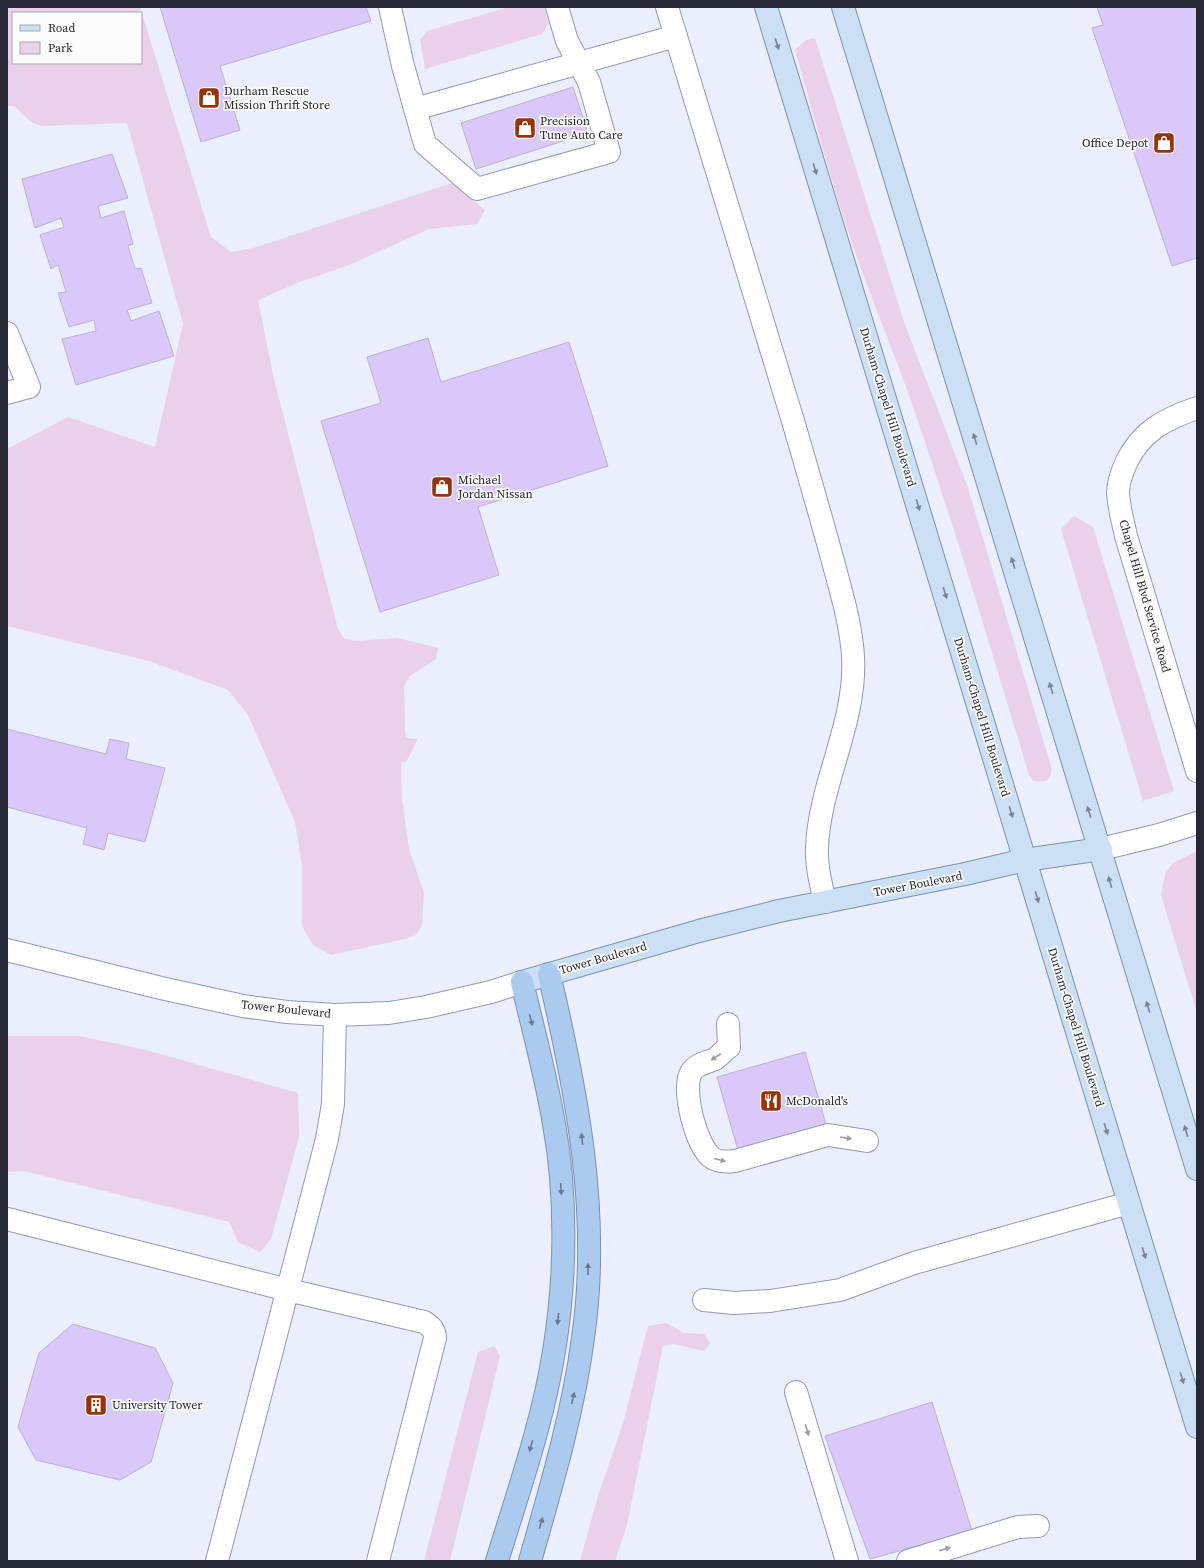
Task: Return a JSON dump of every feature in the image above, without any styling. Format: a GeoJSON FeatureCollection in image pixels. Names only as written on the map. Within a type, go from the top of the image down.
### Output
{"type":"FeatureCollection","features":[{"type":"Feature","properties":{"kind":"highway"},"geometry":{"type":"LineString","coordinates":[[530,1561],[564,1440],[575,1390],[584,1336],[588,1280],[589,1231],[587,1183],[582,1138],[564,1037],[549,974]]}},
{"type":"Feature","properties":{"kind":"highway"},"geometry":{"type":"LineString","coordinates":[[498,1561],[541,1414],[554,1350],[561,1292],[563,1233],[560,1168],[555,1125],[522,982]]}},
{"type":"Feature","properties":{"kind":"main road","name":"Durham-Chapel Hill Boulevard"},"geometry":{"type":"LineString","coordinates":[[766,7],[1197,1427]]}},
{"type":"Feature","properties":{"kind":"main road"},"geometry":{"type":"LineString","coordinates":[[844,7],[1197,1168]]}},
{"type":"Feature","properties":{"kind":"main road","name":"Tower Boulevard"},"geometry":{"type":"LineString","coordinates":[[522,982],[699,931],[778,911],[965,874],[1025,860],[1101,849]]}},
{"type":"Feature","properties":{"kind":"street"},"geometry":{"type":"LineString","coordinates":[[390,7],[403,66],[425,144],[477,190],[609,152],[589,82],[567,41],[557,7]]}},
{"type":"Feature","properties":{"kind":"street"},"geometry":{"type":"LineString","coordinates":[[667,7],[817,503],[848,619],[853,656],[853,687],[847,719],[831,771],[821,811],[817,845],[817,863],[825,902]]}},
{"type":"Feature","properties":{"kind":"street"},"geometry":{"type":"LineString","coordinates":[[415,109],[676,36]]}},
{"type":"Feature","properties":{"kind":"street"},"geometry":{"type":"LineString","coordinates":[[7,333],[29,387],[7,393]]}},
{"type":"Feature","properties":{"kind":"street","name":"Chapel Hill Blvd Service Road"},"geometry":{"type":"LineString","coordinates":[[1197,408],[1162,422],[1141,438],[1130,454],[1123,470],[1118,491],[1126,536],[1197,772]]}},
{"type":"Feature","properties":{"kind":"street","name":"Tower Boulevard"},"geometry":{"type":"LineString","coordinates":[[1101,849],[1159,835],[1197,823]]}},
{"type":"Feature","properties":{"kind":"street","name":"Tower Boulevard"},"geometry":{"type":"LineString","coordinates":[[8,953],[243,1006],[287,1012],[335,1015],[389,1013],[418,1008],[477,995],[522,982]]}},
{"type":"Feature","properties":{"kind":"street"},"geometry":{"type":"LineString","coordinates":[[217,1561],[327,1139],[332,1104],[335,1015]]}},
{"type":"Feature","properties":{"kind":"street"},"geometry":{"type":"LineString","coordinates":[[728,1024],[729,1047],[716,1058],[700,1064],[690,1075],[688,1099],[698,1137],[704,1149],[712,1158],[724,1162],[735,1161],[828,1135],[867,1141]]}},
{"type":"Feature","properties":{"kind":"street"},"geometry":{"type":"LineString","coordinates":[[704,1300],[734,1303],[770,1301],[840,1290],[914,1263],[1128,1203]]}},
{"type":"Feature","properties":{"kind":"street"},"geometry":{"type":"LineString","coordinates":[[7,1219],[288,1290],[424,1322],[431,1326],[435,1332],[435,1338],[378,1561]]}},
{"type":"Feature","properties":{"kind":"street"},"geometry":{"type":"LineString","coordinates":[[796,1392],[848,1561]]}},
{"type":"Feature","properties":{"kind":"street"},"geometry":{"type":"LineString","coordinates":[[908,1561],[1018,1527],[1038,1526]]}},
{"type":"Feature","properties":{"kind":"green space"},"geometry":{"type":"Polygon","coordinates":[[[7,7],[140,7],[142,12],[12,12],[12,64],[142,64],[142,13],[211,237],[231,252],[253,248],[452,183],[485,210],[477,224],[429,229],[349,265],[297,283],[258,300],[273,375],[338,629],[344,638],[354,641],[397,638],[438,648],[436,659],[410,676],[404,686],[406,738],[418,739],[406,762],[401,762],[402,798],[409,849],[424,893],[422,926],[416,935],[405,939],[331,955],[313,945],[302,926],[302,866],[295,822],[248,715],[228,690],[149,661],[7,626],[7,449],[68,417],[155,447],[183,324],[127,123],[42,126],[31,122],[14,106],[7,106],[7,7]]]}},
{"type":"Feature","properties":{"kind":"green space"},"geometry":{"type":"Polygon","coordinates":[[[509,7],[544,7],[548,24],[542,34],[425,69],[420,40],[427,31],[509,7]]]}},
{"type":"Feature","properties":{"kind":"green space"},"geometry":{"type":"Polygon","coordinates":[[[815,38],[905,325],[967,485],[1052,770],[1050,777],[1041,782],[1033,781],[1029,775],[933,465],[841,211],[795,50],[806,40],[815,38]]]}},
{"type":"Feature","properties":{"kind":"green space"},"geometry":{"type":"Polygon","coordinates":[[[1074,516],[1093,527],[1174,791],[1143,801],[1061,529],[1074,516]]]}},
{"type":"Feature","properties":{"kind":"green space"},"geometry":{"type":"Polygon","coordinates":[[[1197,851],[1197,1013],[1161,895],[1165,874],[1173,863],[1197,851]]]}},
{"type":"Feature","properties":{"kind":"green space"},"geometry":{"type":"Polygon","coordinates":[[[7,1036],[79,1036],[146,1050],[298,1093],[299,1137],[271,1239],[260,1252],[238,1242],[229,1222],[24,1171],[7,1172],[7,1036]]]}},
{"type":"Feature","properties":{"kind":"green space"},"geometry":{"type":"Polygon","coordinates":[[[666,1323],[684,1333],[704,1334],[710,1343],[704,1351],[674,1344],[663,1346],[627,1525],[615,1561],[580,1561],[597,1499],[623,1423],[648,1326],[666,1323]]]}},
{"type":"Feature","properties":{"kind":"green space"},"geometry":{"type":"Polygon","coordinates":[[[494,1346],[500,1356],[450,1561],[424,1561],[478,1352],[494,1346]]]}},
{"type":"Feature","properties":{"kind":"building","name":"Durham Rescue Mission Thrift Store"},"geometry":{"type":"Polygon","coordinates":[[[160,7],[366,7],[371,21],[220,66],[240,130],[201,142],[160,7]]]}},
{"type":"Feature","properties":{"kind":"building","name":"Office Depot"},"geometry":{"type":"Polygon","coordinates":[[[1097,7],[1197,7],[1197,258],[1172,266],[1092,28],[1103,25],[1097,7]]]}},
{"type":"Feature","properties":{"kind":"building","name":"Precision Tune Auto Care"},"geometry":{"type":"Polygon","coordinates":[[[573,87],[588,133],[476,169],[461,123],[573,87]]]}},
{"type":"Feature","properties":{"kind":"building"},"geometry":{"type":"Polygon","coordinates":[[[112,154],[128,198],[98,206],[101,218],[124,211],[133,244],[128,246],[135,269],[141,268],[152,303],[127,310],[131,321],[159,311],[174,356],[76,385],[62,339],[96,331],[94,320],[69,327],[58,293],[66,292],[58,265],[51,269],[40,235],[64,227],[61,218],[35,228],[22,179],[112,154]]]}},
{"type":"Feature","properties":{"kind":"building","name":"Michael Jordan Nissan"},"geometry":{"type":"Polygon","coordinates":[[[428,338],[441,382],[569,342],[608,466],[478,507],[499,575],[380,612],[321,421],[381,403],[367,357],[428,338]]]}},
{"type":"Feature","properties":{"kind":"building"},"geometry":{"type":"Polygon","coordinates":[[[7,729],[106,754],[110,739],[129,743],[126,759],[165,768],[145,842],[108,833],[104,850],[83,844],[87,828],[7,807],[7,729]]]}},
{"type":"Feature","properties":{"kind":"building","name":"McDonald's"},"geometry":{"type":"Polygon","coordinates":[[[805,1052],[826,1124],[738,1150],[717,1077],[805,1052]]]}},
{"type":"Feature","properties":{"kind":"building","name":"University Tower"},"geometry":{"type":"Polygon","coordinates":[[[73,1324],[155,1348],[173,1383],[151,1462],[120,1480],[36,1460],[18,1427],[39,1353],[73,1324]]]}},
{"type":"Feature","properties":{"kind":"building"},"geometry":{"type":"Polygon","coordinates":[[[932,1402],[972,1531],[870,1559],[825,1436],[932,1402]]]}},
{"type":"Feature","properties":{"kind":"place","name":"Durham Rescue Mission Thrift Store"},"geometry":{"type":"Point","coordinates":[209,98]}},
{"type":"Feature","properties":{"kind":"place","name":"Precision Tune Auto Care"},"geometry":{"type":"Point","coordinates":[525,128]}},
{"type":"Feature","properties":{"kind":"place","name":"Office Depot"},"geometry":{"type":"Point","coordinates":[1164,143]}},
{"type":"Feature","properties":{"kind":"place","name":"Michael Jordan Nissan"},"geometry":{"type":"Point","coordinates":[442,487]}},
{"type":"Feature","properties":{"kind":"place","name":"McDonald's"},"geometry":{"type":"Point","coordinates":[771,1101]}},
{"type":"Feature","properties":{"kind":"place","name":"University Tower"},"geometry":{"type":"Point","coordinates":[96,1405]}}]}
